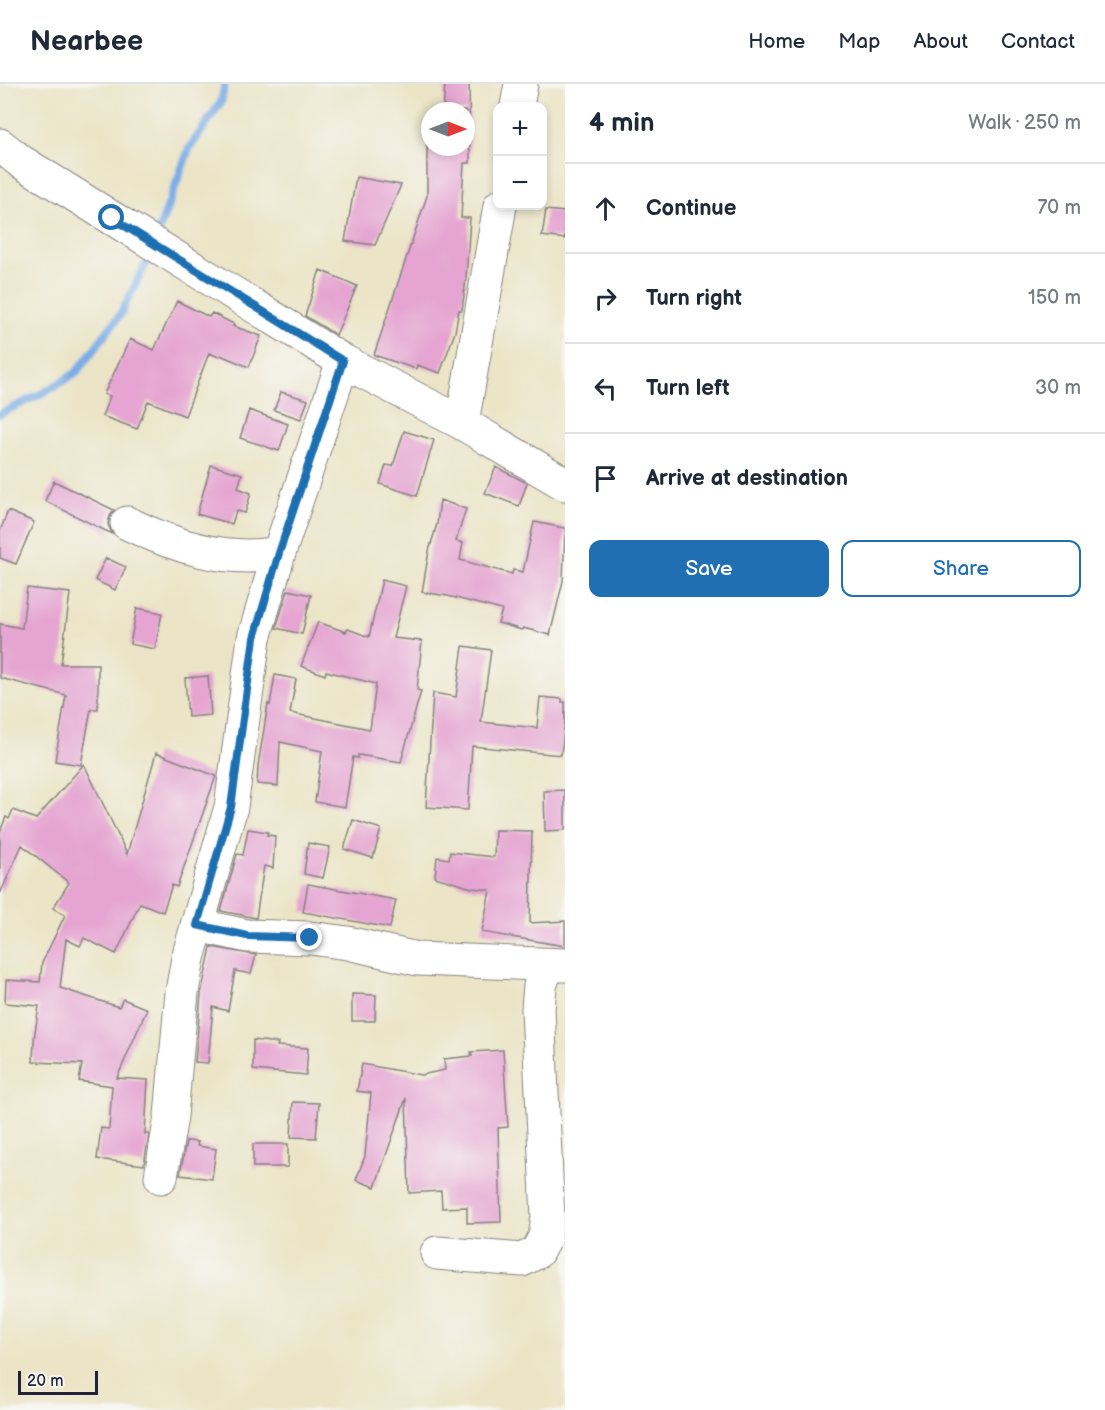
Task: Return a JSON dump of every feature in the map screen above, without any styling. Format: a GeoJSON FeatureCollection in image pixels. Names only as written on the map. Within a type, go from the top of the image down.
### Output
{"type":"FeatureCollection","features":[{"type":"Feature","properties":{"kind":"street"},"geometry":{"type":"LineString","coordinates":[[518,102],[521,84]]}},
{"type":"Feature","properties":{"kind":"street"},"geometry":{"type":"LineString","coordinates":[[0,145],[112,218],[343,361],[462,423],[565,484]]}},
{"type":"Feature","properties":{"kind":"street"},"geometry":{"type":"LineString","coordinates":[[462,423],[499,210]]}},
{"type":"Feature","properties":{"kind":"street"},"geometry":{"type":"LineString","coordinates":[[161,1178],[171,1116],[182,992],[188,958],[231,807],[254,638],[279,553],[343,361]]}},
{"type":"Feature","properties":{"kind":"street"},"geometry":{"type":"LineString","coordinates":[[127,523],[161,540],[181,546],[240,556],[259,557],[279,553]]}},
{"type":"Feature","properties":{"kind":"street"},"geometry":{"type":"LineString","coordinates":[[197,925],[247,936],[310,938],[348,943],[417,959],[556,965]]}},
{"type":"Feature","properties":{"kind":"street"},"geometry":{"type":"LineString","coordinates":[[436,1253],[522,1260],[537,1252],[545,1237],[548,1217],[538,1009],[540,986],[556,965]]}},
{"type":"Feature","properties":{"kind":"building"},"geometry":{"type":"Polygon","coordinates":[[[445,84],[469,84],[469,102],[444,102],[445,84]]]}},
{"type":"Feature","properties":{"kind":"building"},"geometry":{"type":"Polygon","coordinates":[[[427,156],[470,156],[470,163],[464,163],[461,218],[470,218],[462,310],[459,310],[455,332],[440,373],[417,365],[416,369],[374,355],[427,196],[427,156]]]}},
{"type":"Feature","properties":{"kind":"building"},"geometry":{"type":"Polygon","coordinates":[[[356,177],[401,185],[375,245],[345,241],[356,177]]]}},
{"type":"Feature","properties":{"kind":"building"},"geometry":{"type":"Polygon","coordinates":[[[546,210],[565,212],[565,239],[542,236],[546,210]]]}},
{"type":"Feature","properties":{"kind":"building"},"geometry":{"type":"Polygon","coordinates":[[[320,270],[357,286],[336,335],[305,316],[320,270]]]}},
{"type":"Feature","properties":{"kind":"building"},"geometry":{"type":"Polygon","coordinates":[[[177,301],[209,317],[212,313],[234,324],[233,326],[261,336],[249,367],[209,353],[185,416],[148,401],[137,429],[102,416],[110,396],[104,394],[130,339],[154,350],[177,301]]]}},
{"type":"Feature","properties":{"kind":"building"},"geometry":{"type":"Polygon","coordinates":[[[281,392],[308,400],[301,419],[274,410],[281,392]]]}},
{"type":"Feature","properties":{"kind":"building"},"geometry":{"type":"Polygon","coordinates":[[[249,410],[288,424],[279,451],[240,438],[249,410]]]}},
{"type":"Feature","properties":{"kind":"building"},"geometry":{"type":"Polygon","coordinates":[[[404,431],[434,440],[417,496],[380,484],[386,465],[393,466],[404,431]]]}},
{"type":"Feature","properties":{"kind":"building"},"geometry":{"type":"Polygon","coordinates":[[[211,465],[242,474],[238,488],[251,493],[245,513],[236,511],[232,524],[197,514],[211,465]]]}},
{"type":"Feature","properties":{"kind":"building"},"geometry":{"type":"Polygon","coordinates":[[[496,467],[527,483],[519,506],[485,493],[496,467]]]}},
{"type":"Feature","properties":{"kind":"building"},"geometry":{"type":"Polygon","coordinates":[[[54,481],[114,510],[108,524],[112,534],[45,501],[54,481]]]}},
{"type":"Feature","properties":{"kind":"building"},"geometry":{"type":"Polygon","coordinates":[[[440,500],[466,509],[456,541],[463,543],[460,560],[512,574],[513,570],[523,572],[534,522],[565,528],[563,581],[550,635],[498,623],[502,610],[448,596],[422,592],[440,500]]]}},
{"type":"Feature","properties":{"kind":"building"},"geometry":{"type":"Polygon","coordinates":[[[8,511],[34,522],[16,564],[0,558],[0,531],[8,511]]]}},
{"type":"Feature","properties":{"kind":"building"},"geometry":{"type":"Polygon","coordinates":[[[106,558],[126,567],[115,590],[95,580],[106,558]]]}},
{"type":"Feature","properties":{"kind":"building"},"geometry":{"type":"Polygon","coordinates":[[[382,580],[406,586],[393,638],[422,641],[417,690],[421,691],[401,762],[358,755],[358,758],[353,757],[345,807],[315,802],[322,751],[280,742],[278,786],[257,784],[268,704],[270,705],[275,675],[296,679],[290,713],[370,729],[376,684],[326,671],[325,675],[301,666],[318,622],[369,637],[382,580]]]}},
{"type":"Feature","properties":{"kind":"building"},"geometry":{"type":"Polygon","coordinates":[[[27,588],[70,593],[61,664],[98,664],[98,709],[91,709],[81,765],[55,761],[66,695],[0,678],[0,624],[22,628],[27,588]]]}},
{"type":"Feature","properties":{"kind":"building"},"geometry":{"type":"Polygon","coordinates":[[[288,590],[311,595],[302,634],[276,628],[288,590]]]}},
{"type":"Feature","properties":{"kind":"building"},"geometry":{"type":"Polygon","coordinates":[[[137,608],[162,613],[155,649],[130,644],[137,608]]]}},
{"type":"Feature","properties":{"kind":"building"},"geometry":{"type":"Polygon","coordinates":[[[463,646],[491,650],[481,722],[537,728],[540,697],[562,699],[562,702],[565,702],[561,755],[472,746],[468,810],[426,807],[433,693],[456,697],[463,646]]]}},
{"type":"Feature","properties":{"kind":"building"},"geometry":{"type":"Polygon","coordinates":[[[208,676],[211,715],[188,717],[185,678],[208,676]]]}},
{"type":"Feature","properties":{"kind":"building"},"geometry":{"type":"Polygon","coordinates":[[[156,753],[216,776],[177,887],[172,885],[163,912],[140,903],[116,954],[84,938],[80,946],[66,939],[60,988],[119,1007],[123,999],[147,1009],[117,1078],[148,1080],[145,1134],[149,1134],[144,1165],[97,1159],[101,1128],[109,1129],[112,1086],[79,1081],[82,1064],[33,1062],[39,1006],[5,1003],[6,980],[40,982],[42,963],[65,915],[53,908],[69,883],[22,845],[0,894],[0,832],[6,817],[9,819],[13,810],[36,819],[84,764],[127,854],[156,753]]]}},
{"type":"Feature","properties":{"kind":"building"},"geometry":{"type":"Polygon","coordinates":[[[565,790],[565,830],[545,831],[544,791],[565,790]]]}},
{"type":"Feature","properties":{"kind":"building"},"geometry":{"type":"Polygon","coordinates":[[[353,820],[381,829],[373,858],[344,849],[353,820]]]}},
{"type":"Feature","properties":{"kind":"building"},"geometry":{"type":"Polygon","coordinates":[[[248,829],[268,832],[267,835],[275,836],[273,868],[264,866],[256,918],[221,911],[237,854],[243,855],[248,829]]]}},
{"type":"Feature","properties":{"kind":"building"},"geometry":{"type":"Polygon","coordinates":[[[495,830],[532,831],[530,923],[565,921],[565,946],[482,932],[490,890],[472,888],[435,877],[437,857],[449,859],[450,852],[494,857],[495,830]]]}},
{"type":"Feature","properties":{"kind":"building"},"geometry":{"type":"Polygon","coordinates":[[[308,843],[330,847],[323,878],[304,874],[308,843]]]}},
{"type":"Feature","properties":{"kind":"building"},"geometry":{"type":"Polygon","coordinates":[[[308,884],[396,900],[390,928],[303,912],[308,884]]]}},
{"type":"Feature","properties":{"kind":"building"},"geometry":{"type":"Polygon","coordinates":[[[211,947],[256,955],[251,974],[235,971],[228,1011],[213,1007],[208,1063],[195,1062],[201,994],[211,947]]]}},
{"type":"Feature","properties":{"kind":"building"},"geometry":{"type":"Polygon","coordinates":[[[352,994],[376,995],[375,1021],[352,1021],[352,994]]]}},
{"type":"Feature","properties":{"kind":"building"},"geometry":{"type":"Polygon","coordinates":[[[253,1040],[278,1043],[277,1046],[308,1048],[306,1075],[253,1070],[253,1040]]]}},
{"type":"Feature","properties":{"kind":"building"},"geometry":{"type":"Polygon","coordinates":[[[503,1050],[508,1127],[498,1128],[501,1222],[467,1223],[467,1207],[442,1208],[441,1191],[409,1193],[406,1098],[375,1187],[356,1180],[365,1156],[371,1093],[357,1091],[362,1064],[421,1075],[445,1070],[444,1059],[472,1056],[471,1052],[503,1050]]]}},
{"type":"Feature","properties":{"kind":"building"},"geometry":{"type":"Polygon","coordinates":[[[293,1102],[319,1103],[316,1138],[291,1137],[293,1102]]]}},
{"type":"Feature","properties":{"kind":"building"},"geometry":{"type":"Polygon","coordinates":[[[186,1141],[198,1142],[197,1146],[216,1149],[212,1179],[180,1175],[186,1141]]]}},
{"type":"Feature","properties":{"kind":"building"},"geometry":{"type":"Polygon","coordinates":[[[253,1144],[288,1144],[288,1167],[253,1167],[253,1144]]]}},
{"type":"Feature","properties":{"kind":"waterway"},"geometry":{"type":"LineString","coordinates":[[157,235],[189,149],[221,102],[225,84]]}},
{"type":"Feature","properties":{"kind":"waterway"},"geometry":{"type":"LineString","coordinates":[[0,414],[45,392],[76,373],[120,315],[152,252]]}},
{"type":"Feature","properties":{"kind":"route"},"geometry":{"type":"LineString","coordinates":[[112,218],[343,361],[279,553],[254,638],[231,807],[197,925],[247,936],[310,938]]}}]}
